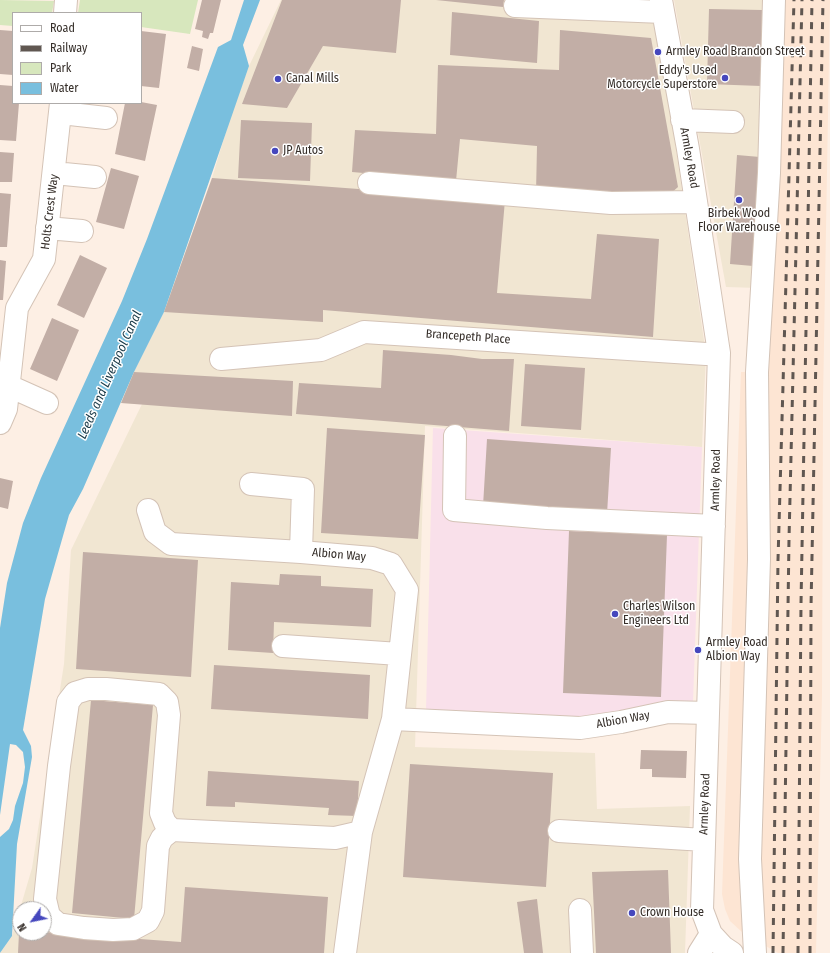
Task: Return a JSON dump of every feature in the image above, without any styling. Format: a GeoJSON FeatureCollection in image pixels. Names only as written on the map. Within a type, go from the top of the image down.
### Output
{"type":"FeatureCollection","features":[{"type":"Feature","properties":{"kind":"street"},"geometry":{"type":"LineString","coordinates":[[65,12],[66,0]]}},
{"type":"Feature","properties":{"kind":"street"},"geometry":{"type":"LineString","coordinates":[[755,953],[750,859],[759,559],[757,372],[770,173],[774,0]]}},
{"type":"Feature","properties":{"kind":"street"},"geometry":{"type":"LineString","coordinates":[[515,6],[662,6]]}},
{"type":"Feature","properties":{"kind":"street","name":"Armley Road"},"geometry":{"type":"LineString","coordinates":[[662,6],[696,202],[719,353],[702,910],[722,945]]}},
{"type":"Feature","properties":{"kind":"street"},"geometry":{"type":"LineString","coordinates":[[61,108],[106,118]]}},
{"type":"Feature","properties":{"kind":"street","name":"Holts Crest Way"},"geometry":{"type":"LineString","coordinates":[[3,416],[8,386],[7,328],[44,259],[61,108]]}},
{"type":"Feature","properties":{"kind":"street"},"geometry":{"type":"LineString","coordinates":[[682,120],[733,122]]}},
{"type":"Feature","properties":{"kind":"street"},"geometry":{"type":"LineString","coordinates":[[54,174],[95,177]]}},
{"type":"Feature","properties":{"kind":"street"},"geometry":{"type":"LineString","coordinates":[[369,183],[611,203],[696,202]]}},
{"type":"Feature","properties":{"kind":"street"},"geometry":{"type":"LineString","coordinates":[[47,228],[82,231]]}},
{"type":"Feature","properties":{"kind":"street","name":"Brancepeth Place"},"geometry":{"type":"LineString","coordinates":[[221,358],[321,350],[364,332],[428,334],[706,354],[719,353]]}},
{"type":"Feature","properties":{"kind":"street"},"geometry":{"type":"LineString","coordinates":[[8,386],[46,403]]}},
{"type":"Feature","properties":{"kind":"street"},"geometry":{"type":"LineString","coordinates":[[455,436],[454,510],[547,518],[714,526]]}},
{"type":"Feature","properties":{"kind":"street"},"geometry":{"type":"LineString","coordinates":[[251,484],[303,489],[301,552]]}},
{"type":"Feature","properties":{"kind":"street","name":"Albion Way"},"geometry":{"type":"LineString","coordinates":[[148,510],[155,532],[171,544],[372,558],[391,564],[407,590],[393,719],[361,832],[345,953]]}},
{"type":"Feature","properties":{"kind":"street"},"geometry":{"type":"LineString","coordinates":[[283,646],[399,654]]}},
{"type":"Feature","properties":{"kind":"street"},"geometry":{"type":"LineString","coordinates":[[172,830],[165,823],[161,813],[169,729],[167,702],[159,694],[106,689],[88,689],[75,693],[68,702],[58,774],[45,899],[49,916],[58,924],[113,930],[133,929],[148,921],[153,911],[158,846],[162,838],[172,830],[334,838],[361,832]]}},
{"type":"Feature","properties":{"kind":"street","name":"Albion Way"},"geometry":{"type":"LineString","coordinates":[[393,719],[580,728],[620,722],[668,712],[708,713]]}},
{"type":"Feature","properties":{"kind":"street"},"geometry":{"type":"LineString","coordinates":[[559,831],[704,840]]}},
{"type":"Feature","properties":{"kind":"street"},"geometry":{"type":"LineString","coordinates":[[580,910],[582,953]]}},
{"type":"Feature","properties":{"kind":"street"},"geometry":{"type":"LineString","coordinates":[[699,953],[722,945]]}},
{"type":"Feature","properties":{"kind":"shaded area"},"geometry":{"type":"Polygon","coordinates":[[[281,0],[650,0],[669,101],[706,354],[702,447],[425,426],[415,747],[595,753],[597,809],[690,806],[685,953],[0,953],[12,936],[12,941],[52,941],[52,901],[22,901],[32,868],[64,664],[71,550],[142,404],[121,403],[134,372],[164,312],[212,178],[232,112],[249,66],[281,0]]]}},
{"type":"Feature","properties":{"kind":"shaded area"},"geometry":{"type":"Polygon","coordinates":[[[674,0],[768,0],[758,288],[726,287],[674,0]]]}},
{"type":"Feature","properties":{"kind":"shaded area"},"geometry":{"type":"Polygon","coordinates":[[[768,0],[830,0],[823,400],[822,695],[816,953],[778,953],[743,933],[730,921],[725,909],[722,894],[741,372],[751,372],[768,0]]]}},
{"type":"Feature","properties":{"kind":"shaded area"},"geometry":{"type":"Polygon","coordinates":[[[433,428],[702,447],[693,701],[579,719],[426,711],[433,428]]]}},
{"type":"Feature","properties":{"kind":"green space"},"geometry":{"type":"Polygon","coordinates":[[[0,0],[54,1],[52,12],[12,12],[12,26],[0,25],[0,0]]]}},
{"type":"Feature","properties":{"kind":"green space"},"geometry":{"type":"Polygon","coordinates":[[[80,0],[198,0],[190,34],[142,27],[142,12],[78,12],[80,0]]]}},
{"type":"Feature","properties":{"kind":"water","name":"Leeds and Liverpool Canal"},"geometry":{"type":"Polygon","coordinates":[[[244,0],[260,0],[243,45],[249,66],[164,312],[134,372],[83,489],[69,515],[45,599],[23,730],[31,746],[32,757],[17,844],[14,901],[12,901],[12,936],[0,953],[0,837],[9,829],[13,820],[15,806],[23,783],[25,767],[23,752],[16,745],[10,744],[0,815],[0,628],[7,583],[23,523],[41,478],[122,301],[147,239],[218,47],[231,40],[244,0]]]}},
{"type":"Feature","properties":{"kind":"building"},"geometry":{"type":"Polygon","coordinates":[[[202,0],[221,0],[213,33],[210,33],[208,39],[202,37],[203,31],[195,29],[202,0]]]}},
{"type":"Feature","properties":{"kind":"building","name":"Canal Mills"},"geometry":{"type":"Polygon","coordinates":[[[282,0],[401,0],[396,53],[323,46],[287,108],[242,104],[282,0]]]}},
{"type":"Feature","properties":{"kind":"building"},"geometry":{"type":"Polygon","coordinates":[[[436,0],[504,0],[503,7],[436,0]]]}},
{"type":"Feature","properties":{"kind":"building"},"geometry":{"type":"Polygon","coordinates":[[[709,9],[762,10],[761,86],[707,84],[709,9]]]}},
{"type":"Feature","properties":{"kind":"building"},"geometry":{"type":"Polygon","coordinates":[[[452,12],[539,21],[537,63],[450,55],[452,12]]]}},
{"type":"Feature","properties":{"kind":"building"},"geometry":{"type":"Polygon","coordinates":[[[0,30],[12,31],[12,75],[0,74],[0,30]]]}},
{"type":"Feature","properties":{"kind":"building"},"geometry":{"type":"Polygon","coordinates":[[[560,30],[651,38],[678,187],[670,194],[536,193],[537,146],[460,139],[456,181],[352,172],[355,130],[436,134],[438,65],[559,70],[560,30]]]}},
{"type":"Feature","properties":{"kind":"building"},"geometry":{"type":"Polygon","coordinates":[[[142,31],[166,34],[159,88],[142,86],[142,31]]]}},
{"type":"Feature","properties":{"kind":"building"},"geometry":{"type":"Polygon","coordinates":[[[192,46],[203,49],[199,71],[187,68],[192,46]]]}},
{"type":"Feature","properties":{"kind":"building"},"geometry":{"type":"Polygon","coordinates":[[[0,85],[12,86],[12,104],[19,104],[16,141],[0,140],[0,85]]]}},
{"type":"Feature","properties":{"kind":"building"},"geometry":{"type":"Polygon","coordinates":[[[142,102],[157,105],[145,161],[115,154],[125,104],[142,104],[142,102]]]}},
{"type":"Feature","properties":{"kind":"building","name":"JP Autos"},"geometry":{"type":"Polygon","coordinates":[[[241,120],[312,123],[310,181],[238,178],[241,120]]]}},
{"type":"Feature","properties":{"kind":"building"},"geometry":{"type":"Polygon","coordinates":[[[0,152],[14,153],[12,182],[0,182],[0,152]]]}},
{"type":"Feature","properties":{"kind":"building"},"geometry":{"type":"Polygon","coordinates":[[[737,155],[760,157],[753,266],[730,264],[737,155]]]}},
{"type":"Feature","properties":{"kind":"building"},"geometry":{"type":"Polygon","coordinates":[[[111,168],[139,176],[124,229],[96,222],[111,168]]]}},
{"type":"Feature","properties":{"kind":"building"},"geometry":{"type":"Polygon","coordinates":[[[212,178],[505,200],[497,293],[591,299],[597,234],[659,239],[653,337],[323,310],[323,322],[164,312],[212,178]]]}},
{"type":"Feature","properties":{"kind":"building"},"geometry":{"type":"Polygon","coordinates":[[[0,193],[11,194],[7,247],[0,247],[0,193]]]}},
{"type":"Feature","properties":{"kind":"building"},"geometry":{"type":"Polygon","coordinates":[[[80,255],[107,268],[84,318],[57,305],[80,255]]]}},
{"type":"Feature","properties":{"kind":"building"},"geometry":{"type":"Polygon","coordinates":[[[0,260],[6,261],[3,300],[0,300],[0,260]]]}},
{"type":"Feature","properties":{"kind":"building"},"geometry":{"type":"Polygon","coordinates":[[[52,318],[79,330],[57,381],[30,369],[52,318]]]}},
{"type":"Feature","properties":{"kind":"building"},"geometry":{"type":"Polygon","coordinates":[[[383,350],[482,359],[514,359],[509,431],[296,414],[299,383],[381,388],[383,350]]]}},
{"type":"Feature","properties":{"kind":"building"},"geometry":{"type":"Polygon","coordinates":[[[525,364],[585,368],[581,430],[521,426],[525,364]]]}},
{"type":"Feature","properties":{"kind":"building"},"geometry":{"type":"Polygon","coordinates":[[[134,372],[293,381],[292,416],[121,403],[134,372]]]}},
{"type":"Feature","properties":{"kind":"building"},"geometry":{"type":"Polygon","coordinates":[[[327,428],[425,435],[418,539],[321,533],[327,428]]]}},
{"type":"Feature","properties":{"kind":"building"},"geometry":{"type":"Polygon","coordinates":[[[487,439],[611,448],[607,514],[483,506],[487,439]]]}},
{"type":"Feature","properties":{"kind":"building"},"geometry":{"type":"Polygon","coordinates":[[[0,478],[13,481],[8,509],[0,507],[0,478]]]}},
{"type":"Feature","properties":{"kind":"building","name":"Charles Wilson Engineers Ltd"},"geometry":{"type":"Polygon","coordinates":[[[569,531],[667,535],[661,697],[563,693],[569,531]]]}},
{"type":"Feature","properties":{"kind":"building"},"geometry":{"type":"Polygon","coordinates":[[[83,552],[198,560],[191,677],[76,669],[83,552]]]}},
{"type":"Feature","properties":{"kind":"building"},"geometry":{"type":"Polygon","coordinates":[[[280,574],[321,576],[321,586],[373,589],[371,627],[274,622],[273,653],[228,650],[231,582],[279,585],[280,574]]]}},
{"type":"Feature","properties":{"kind":"building"},"geometry":{"type":"Polygon","coordinates":[[[214,665],[370,675],[368,719],[211,709],[214,665]]]}},
{"type":"Feature","properties":{"kind":"building"},"geometry":{"type":"Polygon","coordinates":[[[91,700],[153,705],[134,919],[72,913],[91,700]]]}},
{"type":"Feature","properties":{"kind":"building"},"geometry":{"type":"Polygon","coordinates":[[[641,750],[687,751],[686,778],[652,777],[652,769],[640,769],[641,750]]]}},
{"type":"Feature","properties":{"kind":"building"},"geometry":{"type":"Polygon","coordinates":[[[410,764],[553,773],[546,887],[403,877],[410,764]]]}},
{"type":"Feature","properties":{"kind":"building"},"geometry":{"type":"Polygon","coordinates":[[[208,771],[359,781],[357,816],[328,815],[329,808],[235,802],[235,807],[206,806],[208,771]]]}},
{"type":"Feature","properties":{"kind":"building","name":"Crown House"},"geometry":{"type":"Polygon","coordinates":[[[668,870],[671,953],[596,953],[592,872],[668,870]]]}},
{"type":"Feature","properties":{"kind":"building"},"geometry":{"type":"Polygon","coordinates":[[[185,887],[328,897],[324,953],[18,953],[19,941],[52,941],[52,933],[181,942],[185,887]]]}},
{"type":"Feature","properties":{"kind":"building"},"geometry":{"type":"Polygon","coordinates":[[[537,899],[543,953],[524,953],[517,902],[537,899]]]}},
{"type":"Feature","properties":{"kind":"railway"},"geometry":{"type":"LineString","coordinates":[[773,953],[778,560],[794,0]]}},
{"type":"Feature","properties":{"kind":"railway"},"geometry":{"type":"LineString","coordinates":[[783,953],[789,539],[802,0]]}},
{"type":"Feature","properties":{"kind":"railway"},"geometry":{"type":"LineString","coordinates":[[798,953],[801,604],[812,0]]}},
{"type":"Feature","properties":{"kind":"railway"},"geometry":{"type":"LineString","coordinates":[[810,953],[811,607],[823,0]]}},
{"type":"Feature","properties":{"kind":"place","name":"Armley Road Brandon Street"},"geometry":{"type":"Point","coordinates":[658,52]}},
{"type":"Feature","properties":{"kind":"place","name":"Eddy's Used Motorcycle Superstore"},"geometry":{"type":"Point","coordinates":[725,78]}},
{"type":"Feature","properties":{"kind":"place","name":"Canal Mills"},"geometry":{"type":"Point","coordinates":[278,79]}},
{"type":"Feature","properties":{"kind":"place","name":"JP Autos"},"geometry":{"type":"Point","coordinates":[275,151]}},
{"type":"Feature","properties":{"kind":"place","name":"Birbek Wood Floor Warehouse"},"geometry":{"type":"Point","coordinates":[739,200]}},
{"type":"Feature","properties":{"kind":"place","name":"Charles Wilson Engineers Ltd"},"geometry":{"type":"Point","coordinates":[615,614]}},
{"type":"Feature","properties":{"kind":"place","name":"Armley Road Albion Way"},"geometry":{"type":"Point","coordinates":[698,650]}},
{"type":"Feature","properties":{"kind":"place","name":"Crown House"},"geometry":{"type":"Point","coordinates":[632,913]}}]}
